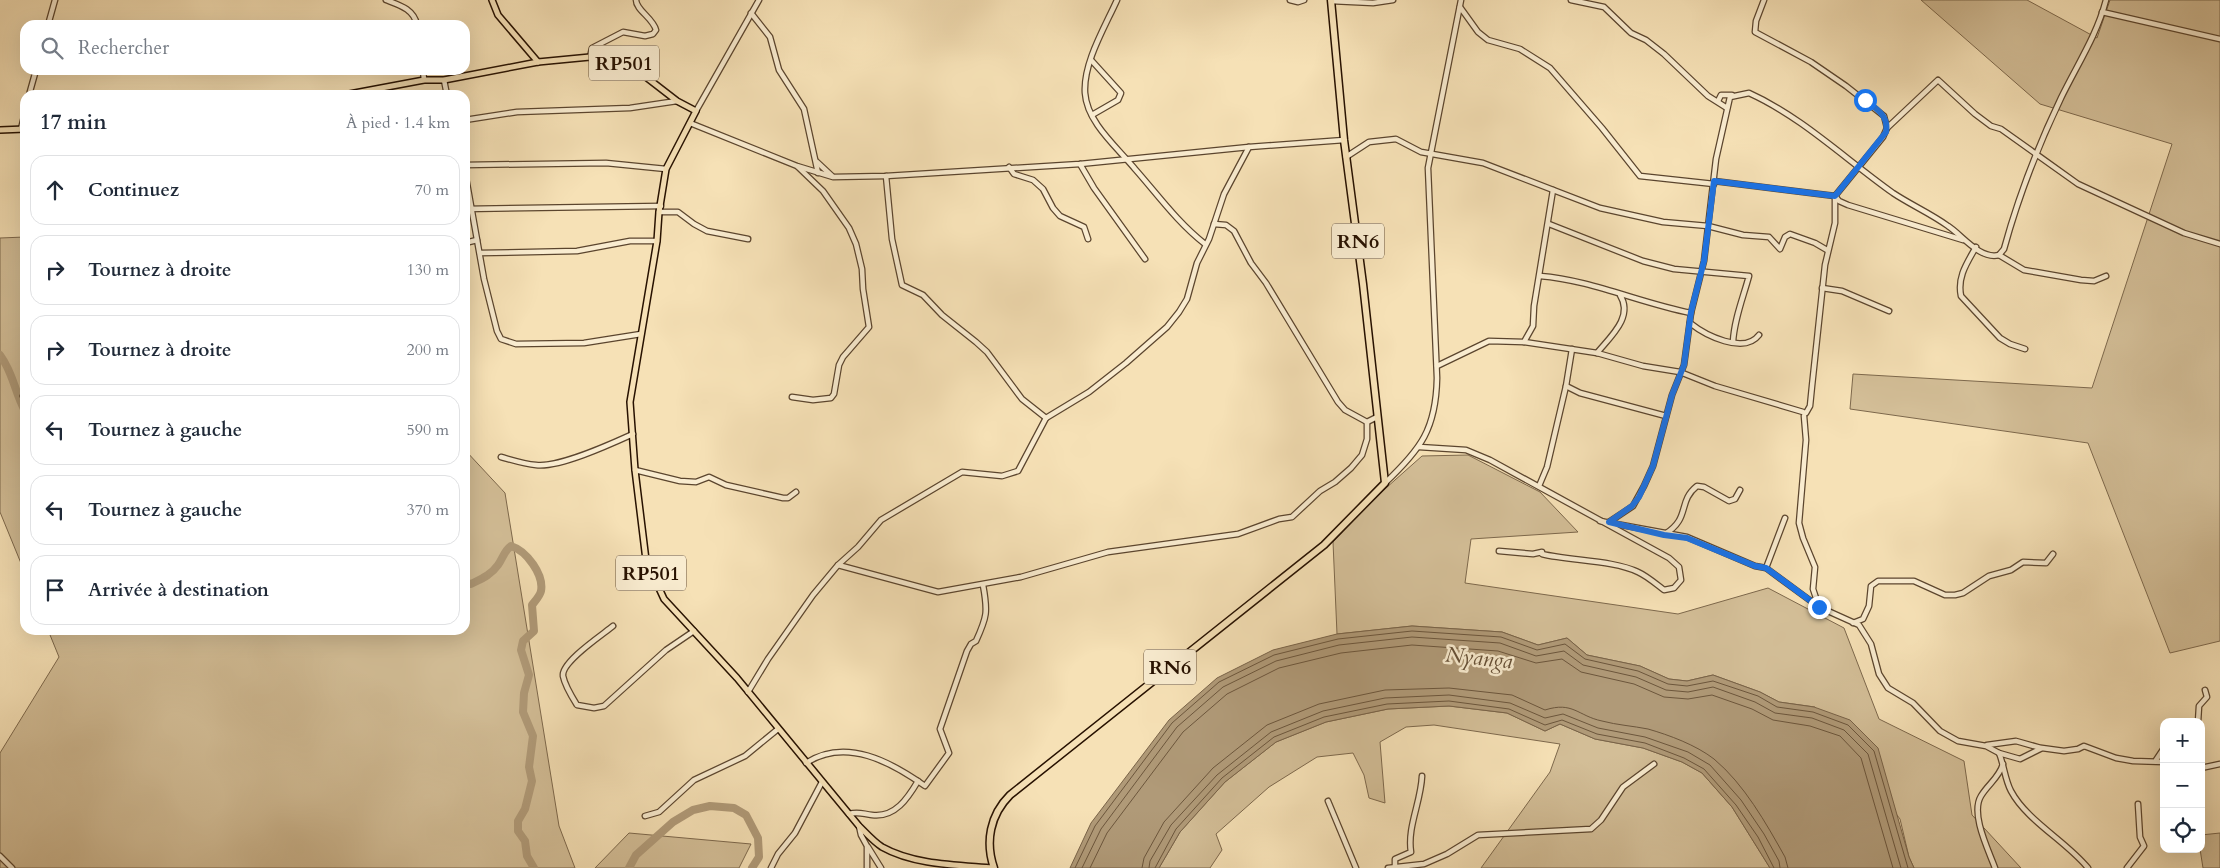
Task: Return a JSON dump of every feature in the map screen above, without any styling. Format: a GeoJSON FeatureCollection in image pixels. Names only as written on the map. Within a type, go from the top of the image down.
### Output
{"type":"FeatureCollection","features":[{"type":"Feature","properties":{"kind":"highway","name":"RN6"},"geometry":{"type":"LineString","coordinates":[[993,868],[990,829],[996,813],[1010,795],[1324,545],[1385,483],[1363,284],[1344,140],[1331,0]]}},
{"type":"Feature","properties":{"kind":"main road"},"geometry":{"type":"LineString","coordinates":[[492,0],[498,15],[538,62]]}},
{"type":"Feature","properties":{"kind":"main road","name":"RP501"},"geometry":{"type":"LineString","coordinates":[[371,90],[424,80],[444,80],[538,62],[590,57],[618,61],[633,67],[677,101],[696,111],[666,169],[660,209],[658,241],[630,402],[643,540],[650,571],[664,599],[748,692],[859,826],[881,846],[900,855],[955,865],[993,868]]}},
{"type":"Feature","properties":{"kind":"main road"},"geometry":{"type":"LineString","coordinates":[[0,130],[20,129]]}},
{"type":"Feature","properties":{"kind":"street"},"geometry":{"type":"LineString","coordinates":[[49,20],[55,0]]}},
{"type":"Feature","properties":{"kind":"street"},"geometry":{"type":"LineString","coordinates":[[386,0],[403,6],[416,20]]}},
{"type":"Feature","properties":{"kind":"street"},"geometry":{"type":"LineString","coordinates":[[590,57],[592,48],[623,32],[645,36],[653,34],[656,30],[654,22],[637,6],[636,0]]}},
{"type":"Feature","properties":{"kind":"street"},"geometry":{"type":"LineString","coordinates":[[696,111],[759,0]]}},
{"type":"Feature","properties":{"kind":"street"},"geometry":{"type":"LineString","coordinates":[[1117,0],[1086,80],[1085,94],[1092,115],[1176,219],[1205,244]]}},
{"type":"Feature","properties":{"kind":"street"},"geometry":{"type":"LineString","coordinates":[[1290,0],[1298,2],[1304,0]]}},
{"type":"Feature","properties":{"kind":"street"},"geometry":{"type":"LineString","coordinates":[[1331,0],[1373,3],[1393,0]]}},
{"type":"Feature","properties":{"kind":"street"},"geometry":{"type":"LineString","coordinates":[[1385,483],[1413,456],[1431,422],[1435,409],[1437,366],[1428,192],[1430,155],[1461,0]]}},
{"type":"Feature","properties":{"kind":"street"},"geometry":{"type":"LineString","coordinates":[[1571,0],[1604,7],[1631,33],[1650,42],[1690,81],[1708,96],[1727,108]]}},
{"type":"Feature","properties":{"kind":"street"},"geometry":{"type":"LineString","coordinates":[[1764,0],[1754,32],[1811,62],[1846,86],[1884,116],[1887,128]]}},
{"type":"Feature","properties":{"kind":"street"},"geometry":{"type":"LineString","coordinates":[[1999,255],[2004,249],[2061,98],[2080,65],[2106,0]]}},
{"type":"Feature","properties":{"kind":"street"},"geometry":{"type":"LineString","coordinates":[[1460,8],[1482,36],[1492,42],[1520,50],[1550,68],[1602,128],[1640,176],[1770,186],[1780,190],[1835,196]]}},
{"type":"Feature","properties":{"kind":"street"},"geometry":{"type":"LineString","coordinates":[[2102,12],[2220,39]]}},
{"type":"Feature","properties":{"kind":"street"},"geometry":{"type":"LineString","coordinates":[[751,14],[770,37],[779,70],[804,109],[818,173]]}},
{"type":"Feature","properties":{"kind":"street"},"geometry":{"type":"LineString","coordinates":[[1092,61],[1121,92],[1118,100],[1092,115]]}},
{"type":"Feature","properties":{"kind":"street"},"geometry":{"type":"LineString","coordinates":[[30,90],[35,75]]}},
{"type":"Feature","properties":{"kind":"street"},"geometry":{"type":"LineString","coordinates":[[424,75],[424,80]]}},
{"type":"Feature","properties":{"kind":"street"},"geometry":{"type":"LineString","coordinates":[[444,80],[446,90]]}},
{"type":"Feature","properties":{"kind":"street"},"geometry":{"type":"LineString","coordinates":[[1819,607],[1813,590],[1815,567],[1802,538],[1799,522],[1804,485],[1806,432],[1804,414],[1810,406],[1827,250],[1835,223],[1835,196],[1883,137],[1887,128],[1938,80],[1988,124],[2001,129],[2078,184],[2184,233],[2220,244]]}},
{"type":"Feature","properties":{"kind":"street"},"geometry":{"type":"LineString","coordinates":[[1718,101],[1722,95],[1749,92],[1769,103],[1793,117],[1858,167],[1915,207],[1950,227],[1976,248],[1989,255],[1999,255],[2024,270],[2094,281],[2106,276]]}},
{"type":"Feature","properties":{"kind":"street"},"geometry":{"type":"LineString","coordinates":[[1609,522],[1632,506],[1639,497],[1653,466],[1666,416],[1684,365],[1691,312],[1704,261],[1716,160],[1727,108],[1732,95]]}},
{"type":"Feature","properties":{"kind":"street"},"geometry":{"type":"LineString","coordinates":[[470,119],[517,112],[630,108],[677,101]]}},
{"type":"Feature","properties":{"kind":"street"},"geometry":{"type":"LineString","coordinates":[[690,122],[797,166],[833,177],[886,176],[1080,164],[1126,158],[1344,140]]}},
{"type":"Feature","properties":{"kind":"street"},"geometry":{"type":"LineString","coordinates":[[1346,157],[1369,142],[1396,138],[1430,155],[1448,156],[1483,163],[1600,208],[1664,222],[1708,226],[1743,235],[1768,236],[1780,249],[1785,237],[1790,234],[1815,243],[1827,250]]}},
{"type":"Feature","properties":{"kind":"street"},"geometry":{"type":"LineString","coordinates":[[748,692],[768,659],[813,595],[838,565],[858,547],[881,520],[962,472],[1002,476],[1018,471],[1046,418],[1089,392],[1167,327],[1180,312],[1187,299],[1205,244],[1227,188],[1249,147]]}},
{"type":"Feature","properties":{"kind":"street"},"geometry":{"type":"LineString","coordinates":[[817,162],[833,177]]}},
{"type":"Feature","properties":{"kind":"street"},"geometry":{"type":"LineString","coordinates":[[470,165],[606,163],[666,169]]}},
{"type":"Feature","properties":{"kind":"street"},"geometry":{"type":"LineString","coordinates":[[1080,164],[1145,259]]}},
{"type":"Feature","properties":{"kind":"street"},"geometry":{"type":"LineString","coordinates":[[792,397],[813,400],[830,398],[834,394],[839,365],[843,357],[867,331],[870,323],[863,289],[862,269],[853,236],[823,191],[797,166]]}},
{"type":"Feature","properties":{"kind":"street"},"geometry":{"type":"LineString","coordinates":[[1009,168],[1014,174],[1034,180],[1043,189],[1057,213],[1084,227],[1088,239]]}},
{"type":"Feature","properties":{"kind":"street"},"geometry":{"type":"LineString","coordinates":[[886,176],[892,238],[902,285],[924,295],[942,315],[987,352],[1022,398],[1046,418]]}},
{"type":"Feature","properties":{"kind":"street"},"geometry":{"type":"LineString","coordinates":[[1524,342],[1533,326],[1534,306],[1549,224],[1553,190]]}},
{"type":"Feature","properties":{"kind":"street"},"geometry":{"type":"LineString","coordinates":[[470,195],[491,309],[501,339],[516,344],[584,343],[628,334],[641,334]]}},
{"type":"Feature","properties":{"kind":"street"},"geometry":{"type":"LineString","coordinates":[[1835,196],[1839,202],[1965,240]]}},
{"type":"Feature","properties":{"kind":"street"},"geometry":{"type":"LineString","coordinates":[[473,209],[660,209],[678,212],[707,231],[748,239]]}},
{"type":"Feature","properties":{"kind":"street"},"geometry":{"type":"LineString","coordinates":[[1214,224],[1232,227],[1251,263],[1266,283],[1325,384],[1345,410],[1367,422]]}},
{"type":"Feature","properties":{"kind":"street"},"geometry":{"type":"LineString","coordinates":[[1549,224],[1643,260],[1674,269],[1749,276],[1737,322],[1733,330],[1732,342]]}},
{"type":"Feature","properties":{"kind":"street"},"geometry":{"type":"LineString","coordinates":[[470,242],[477,240]]}},
{"type":"Feature","properties":{"kind":"street"},"geometry":{"type":"LineString","coordinates":[[480,253],[578,251],[630,241],[658,241]]}},
{"type":"Feature","properties":{"kind":"street"},"geometry":{"type":"LineString","coordinates":[[1976,248],[1962,271],[1960,290],[1962,296],[2000,338],[2025,349]]}},
{"type":"Feature","properties":{"kind":"street"},"geometry":{"type":"LineString","coordinates":[[1704,261],[1710,272]]}},
{"type":"Feature","properties":{"kind":"street"},"geometry":{"type":"LineString","coordinates":[[1540,276],[1579,282],[1620,295],[1691,312]]}},
{"type":"Feature","properties":{"kind":"street"},"geometry":{"type":"LineString","coordinates":[[1822,288],[1842,291],[1889,310]]}},
{"type":"Feature","properties":{"kind":"street"},"geometry":{"type":"LineString","coordinates":[[1597,353],[1624,316],[1626,308],[1620,295]]}},
{"type":"Feature","properties":{"kind":"street"},"geometry":{"type":"LineString","coordinates":[[1690,323],[1704,334],[1732,342],[1748,343],[1759,335]]}},
{"type":"Feature","properties":{"kind":"street"},"geometry":{"type":"LineString","coordinates":[[1437,366],[1489,341],[1524,342],[1572,348],[1643,366],[1680,372],[1715,386],[1804,414]]}},
{"type":"Feature","properties":{"kind":"street"},"geometry":{"type":"LineString","coordinates":[[1540,486],[1547,467],[1566,386],[1572,348]]}},
{"type":"Feature","properties":{"kind":"street"},"geometry":{"type":"LineString","coordinates":[[1566,386],[1580,393],[1666,416]]}},
{"type":"Feature","properties":{"kind":"street"},"geometry":{"type":"LineString","coordinates":[[1367,422],[1377,417]]}},
{"type":"Feature","properties":{"kind":"street"},"geometry":{"type":"LineString","coordinates":[[838,565],[938,592],[1021,577],[1108,552],[1238,534],[1279,519],[1292,517],[1320,491],[1346,473],[1362,455],[1367,439],[1367,422]]}},
{"type":"Feature","properties":{"kind":"street"},"geometry":{"type":"LineString","coordinates":[[501,457],[537,466],[552,464],[605,447],[633,434]]}},
{"type":"Feature","properties":{"kind":"street"},"geometry":{"type":"LineString","coordinates":[[1419,447],[1457,448],[1477,453],[1540,486],[1675,563],[1681,571],[1681,580],[1670,590],[1664,590],[1639,573],[1623,567],[1562,559],[1542,554],[1542,552],[1533,554],[1499,551]]}},
{"type":"Feature","properties":{"kind":"street"},"geometry":{"type":"LineString","coordinates":[[635,470],[680,482],[696,482],[708,477],[726,485],[783,498],[788,498],[796,492]]}},
{"type":"Feature","properties":{"kind":"street"},"geometry":{"type":"LineString","coordinates":[[1664,535],[1680,523],[1683,507],[1697,486],[1704,487],[1729,501],[1736,498],[1740,490]]}},
{"type":"Feature","properties":{"kind":"street"},"geometry":{"type":"LineString","coordinates":[[1766,568],[1785,518]]}},
{"type":"Feature","properties":{"kind":"street"},"geometry":{"type":"LineString","coordinates":[[1600,521],[1687,538],[1755,566],[1766,568],[1819,607],[1859,626],[1868,638],[1879,674],[1888,688],[1914,703],[1921,712],[1950,738],[1986,746],[1999,753],[2020,759],[2042,748]]}},
{"type":"Feature","properties":{"kind":"street"},"geometry":{"type":"LineString","coordinates":[[1853,623],[1863,618],[1868,606],[1871,586],[1878,581],[1919,582],[1940,593],[1955,595],[1963,593],[1989,576],[2012,570],[2023,562],[2046,563],[2053,554]]}},
{"type":"Feature","properties":{"kind":"street"},"geometry":{"type":"LineString","coordinates":[[806,763],[819,755],[853,750],[878,760],[925,786],[949,753],[940,729],[967,651],[971,644],[976,642],[985,618],[987,605],[983,585]]}},
{"type":"Feature","properties":{"kind":"street"},"geometry":{"type":"LineString","coordinates":[[613,626],[570,661],[564,669],[563,678],[577,705],[594,708],[604,706],[666,650],[694,631]]}},
{"type":"Feature","properties":{"kind":"street"},"geometry":{"type":"LineString","coordinates":[[2198,718],[2199,706],[2207,697],[2205,690]]}},
{"type":"Feature","properties":{"kind":"street"},"geometry":{"type":"LineString","coordinates":[[645,816],[659,812],[694,780],[745,756],[778,729]]}},
{"type":"Feature","properties":{"kind":"street"},"geometry":{"type":"LineString","coordinates":[[1986,746],[2016,741],[2042,748],[2064,751],[2087,746],[2116,758],[2133,761],[2160,761]]}},
{"type":"Feature","properties":{"kind":"street"},"geometry":{"type":"LineString","coordinates":[[1999,753],[2010,790],[2025,810],[2074,851],[2088,868]]}},
{"type":"Feature","properties":{"kind":"street"},"geometry":{"type":"LineString","coordinates":[[2156,760],[2160,754]]}},
{"type":"Feature","properties":{"kind":"street"},"geometry":{"type":"LineString","coordinates":[[1995,868],[1985,842],[1978,807],[1981,796],[1998,776],[2003,763]]}},
{"type":"Feature","properties":{"kind":"street"},"geometry":{"type":"LineString","coordinates":[[1388,868],[1424,864],[1447,854],[1478,835],[1591,830],[1601,820],[1628,782],[1654,764]]}},
{"type":"Feature","properties":{"kind":"street"},"geometry":{"type":"LineString","coordinates":[[2205,767],[2220,764]]}},
{"type":"Feature","properties":{"kind":"street"},"geometry":{"type":"LineString","coordinates":[[1395,867],[1395,859],[1411,852],[1409,839],[1419,802],[1422,776]]}},
{"type":"Feature","properties":{"kind":"street"},"geometry":{"type":"LineString","coordinates":[[849,814],[858,812],[880,816],[891,811],[907,800],[918,781]]}},
{"type":"Feature","properties":{"kind":"street"},"geometry":{"type":"LineString","coordinates":[[771,868],[778,854],[794,833],[822,782]]}},
{"type":"Feature","properties":{"kind":"street"},"geometry":{"type":"LineString","coordinates":[[1328,801],[1356,868]]}},
{"type":"Feature","properties":{"kind":"street"},"geometry":{"type":"LineString","coordinates":[[2127,868],[2144,846],[2140,837],[2138,804]]}},
{"type":"Feature","properties":{"kind":"street"},"geometry":{"type":"LineString","coordinates":[[859,826],[867,846],[882,868]]}},
{"type":"Feature","properties":{"kind":"street"},"geometry":{"type":"LineString","coordinates":[[867,846],[867,868]]}},
{"type":"Feature","properties":{"kind":"street"},"geometry":{"type":"LineString","coordinates":[[0,856],[12,868]]}},
{"type":"Feature","properties":{"kind":"shaded area"},"geometry":{"type":"Polygon","coordinates":[[[1921,0],[2027,0],[2097,38],[2110,0],[2220,0],[2220,641],[2170,653],[2088,443],[1850,409],[1853,374],[2092,388],[2172,144],[2040,104],[1921,0]]]}},
{"type":"Feature","properties":{"kind":"shaded area"},"geometry":{"type":"Polygon","coordinates":[[[20,237],[20,561],[0,512],[0,238],[20,237]]]}},
{"type":"Feature","properties":{"kind":"shaded area"},"geometry":{"type":"Polygon","coordinates":[[[470,455],[505,493],[559,826],[575,868],[0,868],[0,753],[59,657],[50,635],[470,635],[470,455]]]}},
{"type":"Feature","properties":{"kind":"shaded area"},"geometry":{"type":"Polygon","coordinates":[[[1468,455],[1540,492],[1578,532],[1471,539],[1465,583],[1678,614],[1768,588],[1844,628],[1879,719],[1964,761],[1972,815],[2021,868],[1914,868],[1909,857],[1900,819],[1815,707],[1779,702],[1760,692],[1713,675],[1687,681],[1669,679],[1640,666],[1587,655],[1567,638],[1538,645],[1502,632],[1412,626],[1337,634],[1333,542],[1368,504],[1422,456],[1468,455]]]}},
{"type":"Feature","properties":{"kind":"shaded area"},"geometry":{"type":"Polygon","coordinates":[[[1449,706],[1507,713],[1545,731],[1560,724],[1595,739],[1643,748],[1682,762],[1702,773],[1732,807],[1770,868],[1481,868],[1550,772],[1560,744],[1434,725],[1406,727],[1380,742],[1385,803],[1369,798],[1364,775],[1353,753],[1317,757],[1269,787],[1216,834],[1222,850],[1210,868],[1159,868],[1180,832],[1225,782],[1276,742],[1326,722],[1388,709],[1449,706]]]}},
{"type":"Feature","properties":{"kind":"shaded area"},"geometry":{"type":"Polygon","coordinates":[[[629,833],[751,844],[739,868],[595,868],[629,833]]]}},
{"type":"Feature","properties":{"kind":"shaded area"},"geometry":{"type":"Polygon","coordinates":[[[2220,833],[2220,868],[2203,868],[2201,853],[2205,853],[2205,835],[2220,833]]]}},
{"type":"Feature","properties":{"kind":"water","name":"Nyanga"},"geometry":{"type":"Polygon","coordinates":[[[1412,626],[1502,632],[1538,645],[1567,638],[1587,655],[1640,666],[1669,679],[1687,681],[1713,675],[1760,692],[1779,702],[1814,707],[1850,720],[1878,748],[1909,857],[1914,868],[1770,868],[1732,807],[1702,773],[1682,762],[1643,748],[1595,739],[1560,724],[1545,731],[1507,713],[1449,706],[1388,709],[1326,722],[1276,742],[1225,782],[1180,832],[1159,868],[1070,868],[1091,823],[1169,720],[1217,678],[1273,650],[1337,634],[1412,626]]]}},
{"type":"Feature","properties":{"kind":"waterway"},"geometry":{"type":"LineString","coordinates":[[0,355],[5,362],[20,400]]}},
{"type":"Feature","properties":{"kind":"waterway"},"geometry":{"type":"LineString","coordinates":[[470,584],[489,574],[498,565],[505,552],[511,546],[528,558],[540,578],[541,591],[539,597],[532,605],[534,631],[523,641],[521,650],[529,675],[524,693],[523,712],[533,736],[529,767],[532,781],[525,809],[518,821],[518,831],[525,841],[527,856],[534,868]]}},
{"type":"Feature","properties":{"kind":"waterway"},"geometry":{"type":"LineString","coordinates":[[629,868],[636,855],[673,822],[693,810],[710,806],[734,808],[746,815],[758,838],[759,857],[752,868]]}},
{"type":"Feature","properties":{"kind":"route"},"geometry":{"type":"LineString","coordinates":[[1819,607],[1766,568],[1755,566],[1687,538],[1668,534],[1664,535],[1644,528],[1609,522],[1612,518],[1632,506],[1639,497],[1653,466],[1672,395],[1684,365],[1691,312],[1704,261],[1714,181],[1750,186],[1770,186],[1780,190],[1835,196],[1886,132],[1886,119],[1865,100]]}}]}
